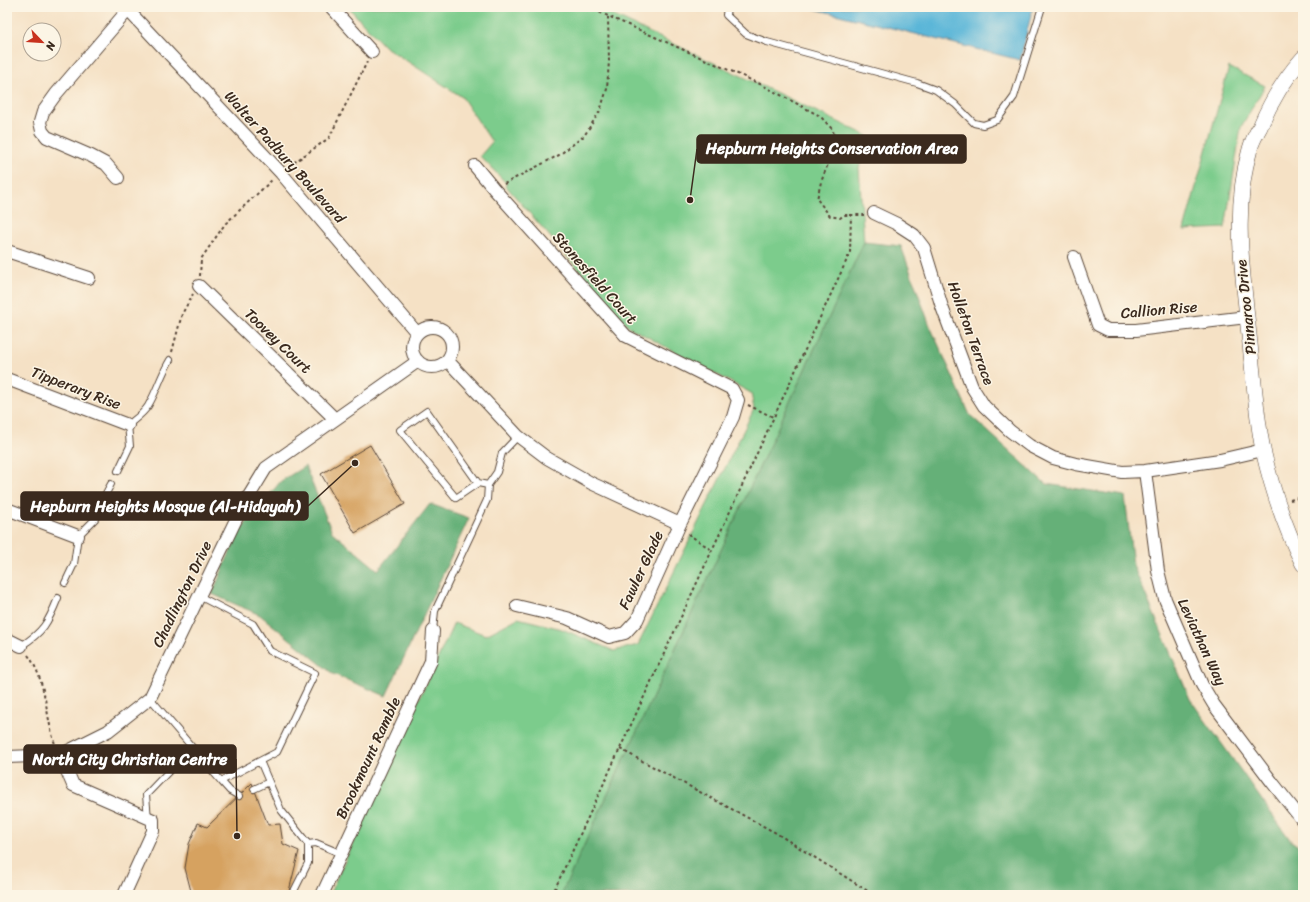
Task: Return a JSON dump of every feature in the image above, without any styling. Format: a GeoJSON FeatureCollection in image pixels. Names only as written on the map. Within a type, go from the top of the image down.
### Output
{"type":"FeatureCollection","features":[{"type":"Feature","properties":{"kind":"street"},"geometry":{"type":"LineString","coordinates":[[331,7],[372,52]]}},
{"type":"Feature","properties":{"kind":"street"},"geometry":{"type":"LineString","coordinates":[[118,178],[106,164],[96,158],[47,137],[42,131],[40,122],[43,112],[56,94],[127,9]]}},
{"type":"Feature","properties":{"kind":"street","name":"Walter Padbury Boulevard"},"geometry":{"type":"LineString","coordinates":[[127,9],[280,173],[417,333]]}},
{"type":"Feature","properties":{"kind":"street","name":"Pinnaroo Drive"},"geometry":{"type":"LineString","coordinates":[[1303,58],[1292,70],[1269,104],[1250,148],[1244,178],[1240,214],[1241,248],[1247,318],[1263,450],[1278,503],[1303,564]]}},
{"type":"Feature","properties":{"kind":"street","name":"Stonesfield Court"},"geometry":{"type":"LineString","coordinates":[[475,166],[494,190],[626,336],[732,389],[738,400]]}},
{"type":"Feature","properties":{"kind":"street","name":"Holleton Terrace"},"geometry":{"type":"LineString","coordinates":[[874,213],[897,224],[914,235],[924,248],[942,307],[972,387],[984,406],[1010,431],[1030,446],[1053,458],[1100,469],[1122,472],[1144,471],[1220,460],[1263,450]]}},
{"type":"Feature","properties":{"kind":"street"},"geometry":{"type":"LineString","coordinates":[[7,251],[89,278]]}},
{"type":"Feature","properties":{"kind":"street","name":"Callion Rise"},"geometry":{"type":"LineString","coordinates":[[1074,256],[1098,325],[1108,330],[1136,330],[1247,318]]}},
{"type":"Feature","properties":{"kind":"street","name":"Toovey Court"},"geometry":{"type":"LineString","coordinates":[[199,286],[335,419]]}},
{"type":"Feature","properties":{"kind":"street"},"geometry":{"type":"LineString","coordinates":[[436,327],[449,335],[452,341],[452,348],[447,360],[441,365],[434,367],[427,366],[418,361],[412,348],[417,333],[423,329],[436,327]]}},
{"type":"Feature","properties":{"kind":"street"},"geometry":{"type":"LineString","coordinates":[[447,360],[518,436],[547,458],[591,483],[680,524],[733,417],[738,400]]}},
{"type":"Feature","properties":{"kind":"street","name":"Chadlington Drive"},"geometry":{"type":"LineString","coordinates":[[60,755],[108,731],[150,698],[241,509],[266,468],[418,361]]}},
{"type":"Feature","properties":{"kind":"street","name":"Tipperary Rise"},"geometry":{"type":"LineString","coordinates":[[7,379],[128,425]]}},
{"type":"Feature","properties":{"kind":"street","name":"Leviathan Way"},"geometry":{"type":"LineString","coordinates":[[1144,471],[1158,571],[1165,599],[1202,685],[1214,705],[1303,821]]}},
{"type":"Feature","properties":{"kind":"street"},"geometry":{"type":"LineString","coordinates":[[7,509],[78,536]]}},
{"type":"Feature","properties":{"kind":"street","name":"Fawler Glade"},"geometry":{"type":"LineString","coordinates":[[517,606],[567,618],[608,637],[625,633],[637,620],[680,524]]}},
{"type":"Feature","properties":{"kind":"street","name":"Brookmount Ramble"},"geometry":{"type":"LineString","coordinates":[[322,895],[431,660],[433,631]]}},
{"type":"Feature","properties":{"kind":"street"},"geometry":{"type":"LineString","coordinates":[[7,639],[21,646]]}},
{"type":"Feature","properties":{"kind":"street"},"geometry":{"type":"LineString","coordinates":[[7,757],[60,755],[73,785],[153,820],[153,831],[124,895]]}},
{"type":"Feature","properties":{"kind":"lane"},"geometry":{"type":"LineString","coordinates":[[727,7],[726,15],[746,34],[767,42],[917,83],[936,90],[955,104],[974,123],[983,125],[997,120],[1014,97],[1042,7]]}},
{"type":"Feature","properties":{"kind":"lane","name":"Tipperary Rise"},"geometry":{"type":"LineString","coordinates":[[128,425],[140,416],[148,406],[162,372],[170,360]]}},
{"type":"Feature","properties":{"kind":"lane"},"geometry":{"type":"LineString","coordinates":[[478,483],[456,498],[400,430],[427,410],[478,483],[488,485]]}},
{"type":"Feature","properties":{"kind":"lane"},"geometry":{"type":"LineString","coordinates":[[118,471],[130,446],[128,425]]}},
{"type":"Feature","properties":{"kind":"lane"},"geometry":{"type":"LineString","coordinates":[[433,631],[435,612],[487,500],[488,485],[497,472],[502,453],[518,436]]}},
{"type":"Feature","properties":{"kind":"lane"},"geometry":{"type":"LineString","coordinates":[[65,583],[74,564],[78,536],[95,519],[111,484]]}},
{"type":"Feature","properties":{"kind":"lane"},"geometry":{"type":"LineString","coordinates":[[199,596],[254,624],[270,651],[315,673],[277,752],[222,781]]}},
{"type":"Feature","properties":{"kind":"lane"},"geometry":{"type":"LineString","coordinates":[[21,646],[35,637],[42,629],[51,615],[58,598]]}},
{"type":"Feature","properties":{"kind":"lane"},"geometry":{"type":"LineString","coordinates":[[150,698],[230,791],[239,796]]}},
{"type":"Feature","properties":{"kind":"lane"},"geometry":{"type":"LineString","coordinates":[[148,818],[146,795],[192,747]]}},
{"type":"Feature","properties":{"kind":"lane"},"geometry":{"type":"LineString","coordinates":[[260,761],[281,810],[308,844],[308,863],[292,895]]}},
{"type":"Feature","properties":{"kind":"lane"},"geometry":{"type":"LineString","coordinates":[[254,789],[269,782]]}},
{"type":"Feature","properties":{"kind":"lane"},"geometry":{"type":"LineString","coordinates":[[308,844],[316,843],[342,854]]}},
{"type":"Feature","properties":{"kind":"path"},"geometry":{"type":"LineString","coordinates":[[601,7],[599,12],[760,84],[820,116],[834,130],[835,146],[821,182],[817,199],[830,216],[840,218],[844,215],[874,213]]}},
{"type":"Feature","properties":{"kind":"path"},"geometry":{"type":"LineString","coordinates":[[494,190],[559,155],[584,136],[600,111],[607,89],[609,61],[608,16]]}},
{"type":"Feature","properties":{"kind":"path"},"geometry":{"type":"LineString","coordinates":[[170,360],[182,314],[199,286],[201,259],[225,224],[280,173],[329,138],[372,52]]}},
{"type":"Feature","properties":{"kind":"path"},"geometry":{"type":"LineString","coordinates":[[552,895],[850,253],[851,214]]}},
{"type":"Feature","properties":{"kind":"path"},"geometry":{"type":"LineString","coordinates":[[738,400],[774,417]]}},
{"type":"Feature","properties":{"kind":"path"},"geometry":{"type":"LineString","coordinates":[[680,524],[686,532],[712,550]]}},
{"type":"Feature","properties":{"kind":"path"},"geometry":{"type":"LineString","coordinates":[[21,646],[31,660],[42,684],[50,726],[60,755]]}},
{"type":"Feature","properties":{"kind":"path"},"geometry":{"type":"LineString","coordinates":[[620,749],[776,833],[874,895]]}},
{"type":"Feature","properties":{"kind":"green space"},"geometry":{"type":"Polygon","coordinates":[[[348,7],[605,7],[604,11],[868,136],[859,168],[864,242],[561,895],[329,895],[454,623],[486,635],[518,618],[562,629],[614,651],[638,645],[754,409],[751,393],[629,327],[505,185],[507,184],[480,156],[492,142],[462,97],[384,46],[348,7]]]}},
{"type":"Feature","properties":{"kind":"green space"},"geometry":{"type":"Polygon","coordinates":[[[1229,67],[1265,86],[1241,127],[1225,228],[1184,230],[1229,67]]]}},
{"type":"Feature","properties":{"kind":"green space"},"geometry":{"type":"Polygon","coordinates":[[[864,242],[901,246],[930,326],[970,415],[1046,484],[1125,496],[1133,565],[1190,699],[1291,841],[1303,849],[1303,895],[561,895],[864,242]]]}},
{"type":"Feature","properties":{"kind":"green space"},"geometry":{"type":"Polygon","coordinates":[[[305,466],[332,532],[378,570],[430,504],[469,518],[386,696],[333,674],[260,615],[212,594],[239,531],[281,481],[305,466]]]}},
{"type":"Feature","properties":{"kind":"water"},"geometry":{"type":"Polygon","coordinates":[[[807,7],[1033,7],[1020,60],[807,7]]]}},
{"type":"Feature","properties":{"kind":"building"},"geometry":{"type":"Polygon","coordinates":[[[370,445],[405,504],[355,533],[321,474],[370,445]]]}},
{"type":"Feature","properties":{"kind":"building"},"geometry":{"type":"Polygon","coordinates":[[[252,783],[268,825],[280,824],[283,844],[299,851],[288,895],[277,895],[270,893],[268,895],[192,895],[185,868],[189,844],[198,823],[207,827],[252,783]]]}},
{"type":"Feature","properties":{"kind":"place","name":"Hepburn Heights Conservation Area"},"geometry":{"type":"Point","coordinates":[690,200]}},
{"type":"Feature","properties":{"kind":"place","name":"Hepburn Heights Mosque (Al-Hidayah)"},"geometry":{"type":"Point","coordinates":[355,463]}},
{"type":"Feature","properties":{"kind":"place","name":"North City Christian Centre"},"geometry":{"type":"Point","coordinates":[237,836]}}]}
